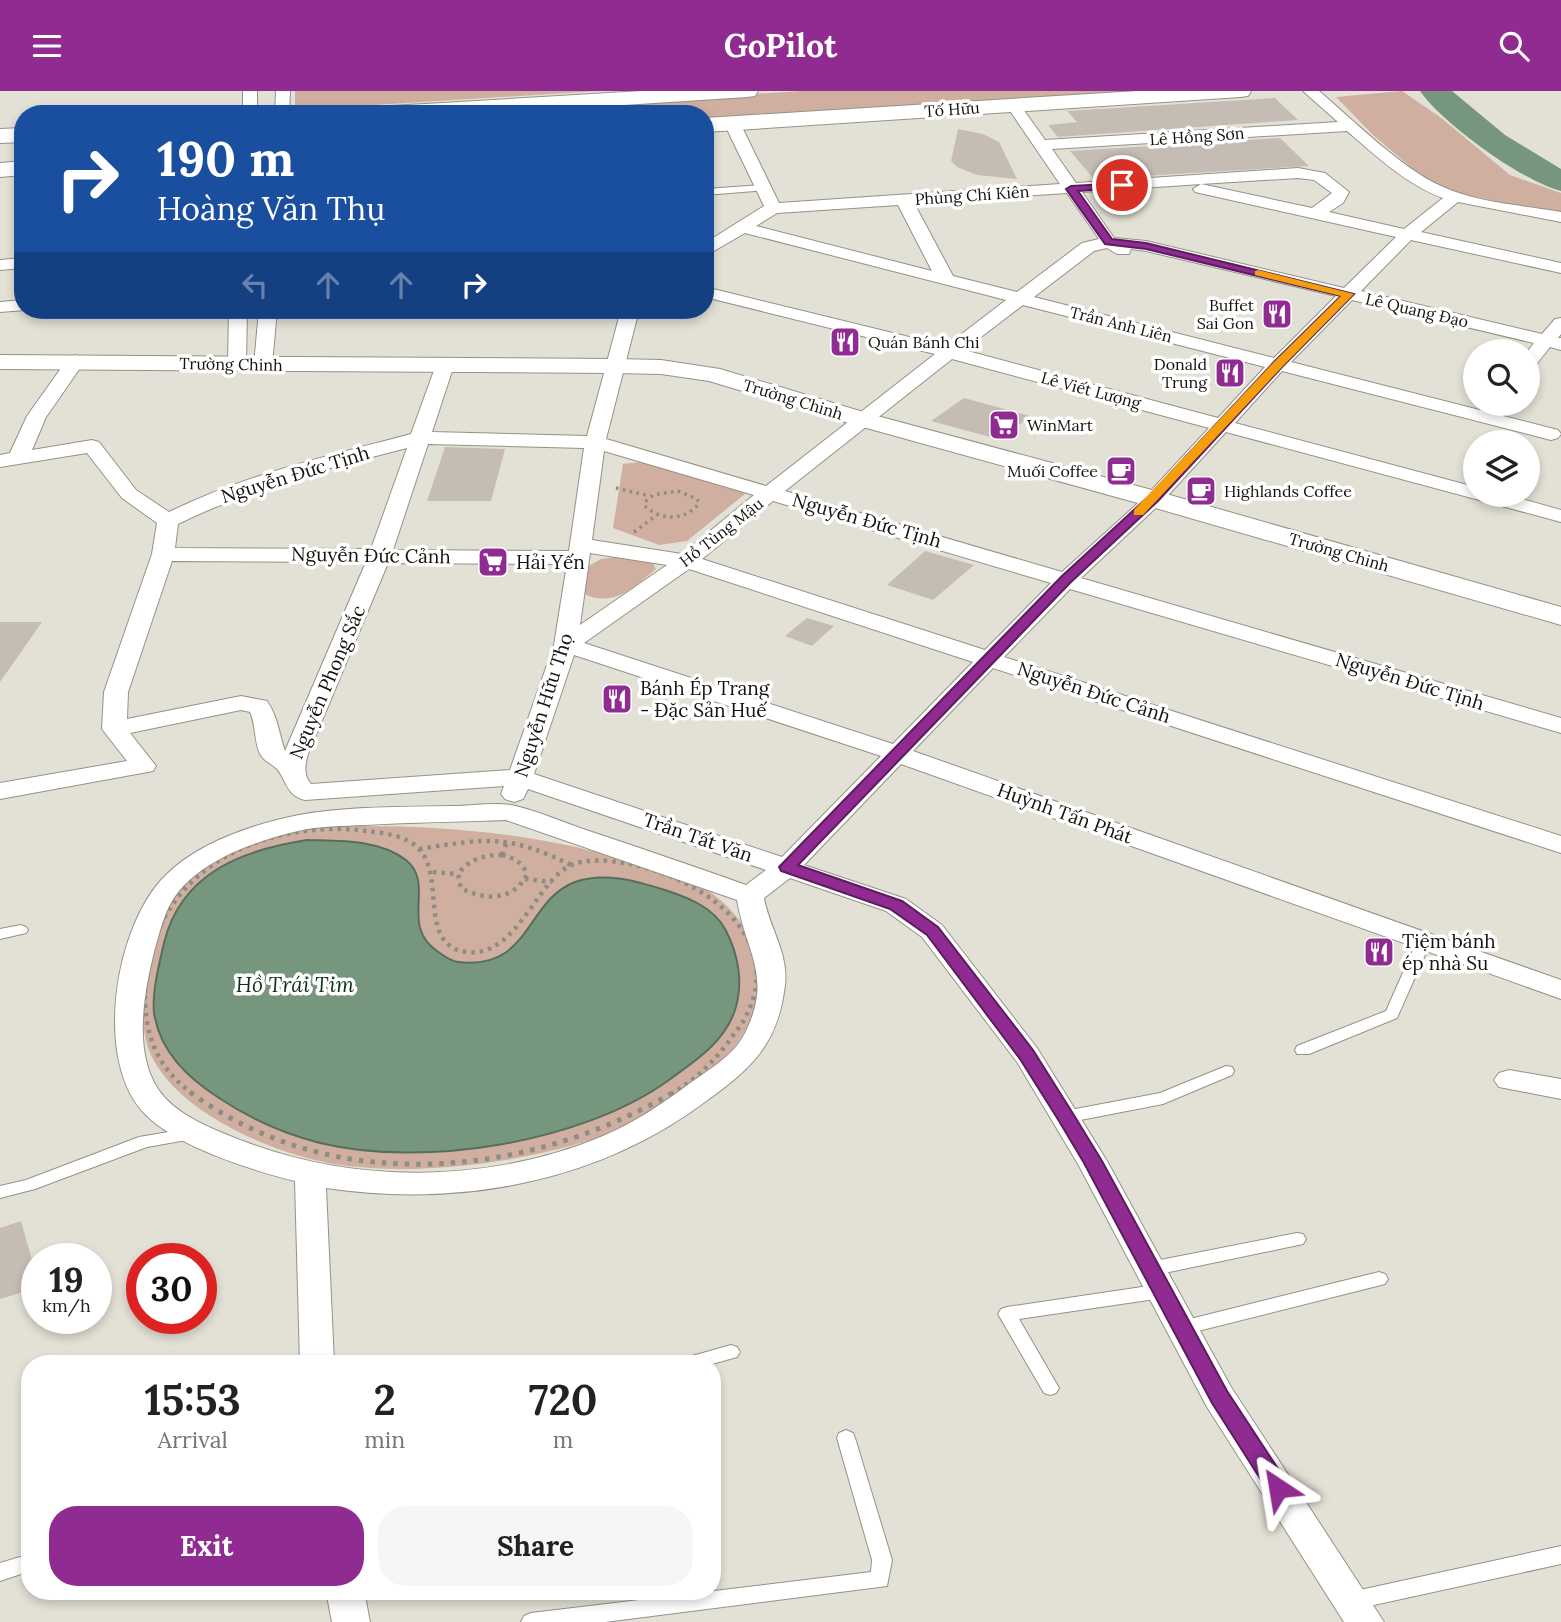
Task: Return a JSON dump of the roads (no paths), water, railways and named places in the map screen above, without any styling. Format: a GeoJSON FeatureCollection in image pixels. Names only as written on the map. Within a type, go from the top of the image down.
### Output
{"type":"FeatureCollection","features":[{"type":"Feature","properties":{"kind":"main road"},"geometry":{"type":"LineString","coordinates":[[520,105],[747,91]]}},
{"type":"Feature","properties":{"kind":"main road","name":"Tố Hữu"},"geometry":{"type":"LineString","coordinates":[[714,124],[1240,91]]}},
{"type":"Feature","properties":{"kind":"street"},"geometry":{"type":"LineString","coordinates":[[1310,91],[1386,156],[1433,190],[1455,197],[1561,217]]}},
{"type":"Feature","properties":{"kind":"street"},"geometry":{"type":"LineString","coordinates":[[1013,105],[1109,242]]}},
{"type":"Feature","properties":{"kind":"street"},"geometry":{"type":"LineString","coordinates":[[714,246],[773,208],[732,123]]}},
{"type":"Feature","properties":{"kind":"street","name":"Lê Hồng Sơn"},"geometry":{"type":"LineString","coordinates":[[1041,145],[1352,126]]}},
{"type":"Feature","properties":{"kind":"street","name":"Phùng Chí Kiên"},"geometry":{"type":"LineString","coordinates":[[773,208],[1298,173],[1319,176],[1341,192],[1337,200],[1316,213]]}},
{"type":"Feature","properties":{"kind":"street","name":"Phùng Chí Kiên"},"geometry":{"type":"LineString","coordinates":[[1172,182],[1561,268]]}},
{"type":"Feature","properties":{"kind":"street"},"geometry":{"type":"LineString","coordinates":[[750,895],[787,867],[989,657],[1067,579],[1154,499],[1278,364],[1409,233],[1455,197]]}},
{"type":"Feature","properties":{"kind":"street"},"geometry":{"type":"LineString","coordinates":[[903,199],[946,280]]}},
{"type":"Feature","properties":{"kind":"street","name":"Trần Anh Liên"},"geometry":{"type":"LineString","coordinates":[[744,228],[1278,364],[1463,405]]}},
{"type":"Feature","properties":{"kind":"street","name":"Hồ Tùng Mậu"},"geometry":{"type":"LineString","coordinates":[[566,645],[686,561],[861,419],[1018,298],[1088,247],[1109,242]]}},
{"type":"Feature","properties":{"kind":"street","name":"Lê Quang Đạo"},"geometry":{"type":"LineString","coordinates":[[1109,242],[1145,258],[1344,299],[1543,349],[1561,356]]}},
{"type":"Feature","properties":{"kind":"street","name":"Lê Viết Lượng"},"geometry":{"type":"LineString","coordinates":[[714,294],[949,352],[1463,490]]}},
{"type":"Feature","properties":{"kind":"street"},"geometry":{"type":"LineString","coordinates":[[237,364],[238,319]]}},
{"type":"Feature","properties":{"kind":"street"},"geometry":{"type":"LineString","coordinates":[[263,365],[267,319]]}},
{"type":"Feature","properties":{"kind":"street","name":"Nguyễn Hữu Thọ"},"geometry":{"type":"LineString","coordinates":[[508,812],[566,645],[595,442],[628,319]]}},
{"type":"Feature","properties":{"kind":"street"},"geometry":{"type":"LineString","coordinates":[[1543,349],[1561,323]]}},
{"type":"Feature","properties":{"kind":"street"},"geometry":{"type":"LineString","coordinates":[[9,460],[76,361]]}},
{"type":"Feature","properties":{"kind":"street","name":"Trường Chinh"},"geometry":{"type":"LineString","coordinates":[[0,362],[615,366],[661,367],[712,374],[861,419],[1560,615]]}},
{"type":"Feature","properties":{"kind":"street","name":"Nguyễn Phong Sắc"},"geometry":{"type":"LineString","coordinates":[[305,792],[292,780],[291,769],[380,555],[444,365]]}},
{"type":"Feature","properties":{"kind":"street","name":"Trần Anh Liên"},"geometry":{"type":"LineString","coordinates":[[1504,416],[1551,434]]}},
{"type":"Feature","properties":{"kind":"street","name":"Nguyễn Đức Tịnh"},"geometry":{"type":"LineString","coordinates":[[168,521],[210,501],[286,473],[421,439],[595,442],[773,492],[1561,726]]}},
{"type":"Feature","properties":{"kind":"street"},"geometry":{"type":"LineString","coordinates":[[0,791],[144,766],[114,729],[116,692],[163,554],[168,521],[129,494],[92,446],[9,460]]}},
{"type":"Feature","properties":{"kind":"street"},"geometry":{"type":"LineString","coordinates":[[1528,507],[1561,516]]}},
{"type":"Feature","properties":{"kind":"street","name":"Nguyễn Đức Cảnh"},"geometry":{"type":"LineString","coordinates":[[163,554],[581,552],[686,561],[989,657],[1561,845]]}},
{"type":"Feature","properties":{"kind":"street","name":"Huỳnh Tấn Phát"},"geometry":{"type":"LineString","coordinates":[[566,645],[898,754],[1561,990]]}},
{"type":"Feature","properties":{"kind":"street"},"geometry":{"type":"LineString","coordinates":[[114,729],[241,702],[260,706],[272,753],[291,769]]}},
{"type":"Feature","properties":{"kind":"street"},"geometry":{"type":"LineString","coordinates":[[302,822],[305,792],[519,777]]}},
{"type":"Feature","properties":{"kind":"street","name":"Trần Tất Văn"},"geometry":{"type":"LineString","coordinates":[[519,777],[896,905],[932,931],[1027,1055],[1092,1161],[1219,1397],[1358,1612]]}},
{"type":"Feature","properties":{"kind":"street"},"geometry":{"type":"LineString","coordinates":[[508,812],[750,895],[752,917],[773,972],[754,1044],[718,1078],[674,1110],[616,1143],[583,1155],[484,1178],[370,1184],[310,1174],[246,1156],[198,1133],[155,1105],[134,1070],[129,1006],[141,948],[162,895],[194,863],[224,846],[302,822],[508,812]]}},
{"type":"Feature","properties":{"kind":"street"},"geometry":{"type":"LineString","coordinates":[[1509,1080],[1561,1089]]}},
{"type":"Feature","properties":{"kind":"street"},"geometry":{"type":"LineString","coordinates":[[310,1174],[317,1355]]}},
{"type":"Feature","properties":{"kind":"street"},"geometry":{"type":"LineString","coordinates":[[347,1600],[351,1622]]}},
{"type":"Feature","properties":{"kind":"lane"},"geometry":{"type":"LineString","coordinates":[[714,191],[763,188]]}},
{"type":"Feature","properties":{"kind":"lane"},"geometry":{"type":"LineString","coordinates":[[0,934],[21,930]]}},
{"type":"Feature","properties":{"kind":"lane"},"geometry":{"type":"LineString","coordinates":[[1303,1050],[1392,1014],[1424,941]]}},
{"type":"Feature","properties":{"kind":"lane"},"geometry":{"type":"LineString","coordinates":[[1065,1117],[1163,1098],[1226,1071]]}},
{"type":"Feature","properties":{"kind":"lane"},"geometry":{"type":"LineString","coordinates":[[0,1192],[29,1185],[145,1141],[198,1133]]}},
{"type":"Feature","properties":{"kind":"lane"},"geometry":{"type":"LineString","coordinates":[[1050,1388],[1007,1314],[1156,1280],[1297,1239]]}},
{"type":"Feature","properties":{"kind":"lane"},"geometry":{"type":"LineString","coordinates":[[1182,1328],[1379,1279]]}},
{"type":"Feature","properties":{"kind":"lane"},"geometry":{"type":"LineString","coordinates":[[720,1355],[731,1352]]}},
{"type":"Feature","properties":{"kind":"lane"},"geometry":{"type":"LineString","coordinates":[[531,1622],[649,1615],[880,1580],[882,1560],[846,1438]]}},
{"type":"Feature","properties":{"kind":"lane"},"geometry":{"type":"LineString","coordinates":[[1358,1612],[1561,1555]]}},
{"type":"Feature","properties":{"kind":"lane"},"geometry":{"type":"LineString","coordinates":[[0,1572],[21,1565]]}},
{"type":"Feature","properties":{"kind":"water","name":"Hồ Trái Tim"},"geometry":{"type":"Polygon","coordinates":[[[307,840],[371,845],[384,848],[406,860],[418,881],[418,917],[426,941],[452,961],[458,962],[482,962],[500,956],[514,946],[559,891],[575,882],[598,877],[622,879],[684,897],[714,915],[730,939],[737,960],[739,981],[734,1013],[715,1043],[669,1080],[633,1102],[592,1120],[548,1134],[500,1145],[406,1153],[361,1150],[320,1143],[280,1130],[230,1105],[186,1073],[162,1040],[154,1013],[154,996],[162,951],[172,919],[184,899],[200,882],[218,869],[260,850],[307,840]]]}},
{"type":"Feature","properties":{"kind":"waterway"},"geometry":{"type":"LineString","coordinates":[[1435,91],[1510,152],[1561,181]]}},
{"type":"Feature","properties":{"kind":"place","name":"Buffet Sai Gon"},"geometry":{"type":"Point","coordinates":[1277,314]}},
{"type":"Feature","properties":{"kind":"place","name":"Quán Bánh Chi"},"geometry":{"type":"Point","coordinates":[845,342]}},
{"type":"Feature","properties":{"kind":"place","name":"Donald Trung"},"geometry":{"type":"Point","coordinates":[1230,373]}},
{"type":"Feature","properties":{"kind":"place","name":"WinMart"},"geometry":{"type":"Point","coordinates":[1004,425]}},
{"type":"Feature","properties":{"kind":"place","name":"Muối Coffee"},"geometry":{"type":"Point","coordinates":[1121,471]}},
{"type":"Feature","properties":{"kind":"place","name":"Highlands Coffee"},"geometry":{"type":"Point","coordinates":[1201,491]}},
{"type":"Feature","properties":{"kind":"place","name":"Hải Yến"},"geometry":{"type":"Point","coordinates":[493,562]}},
{"type":"Feature","properties":{"kind":"place","name":"Bánh Ép Trang - Đặc Sản Huế"},"geometry":{"type":"Point","coordinates":[617,699]}},
{"type":"Feature","properties":{"kind":"place","name":"Tiệm bánh ép nhà Su"},"geometry":{"type":"Point","coordinates":[1379,952]}}]}
